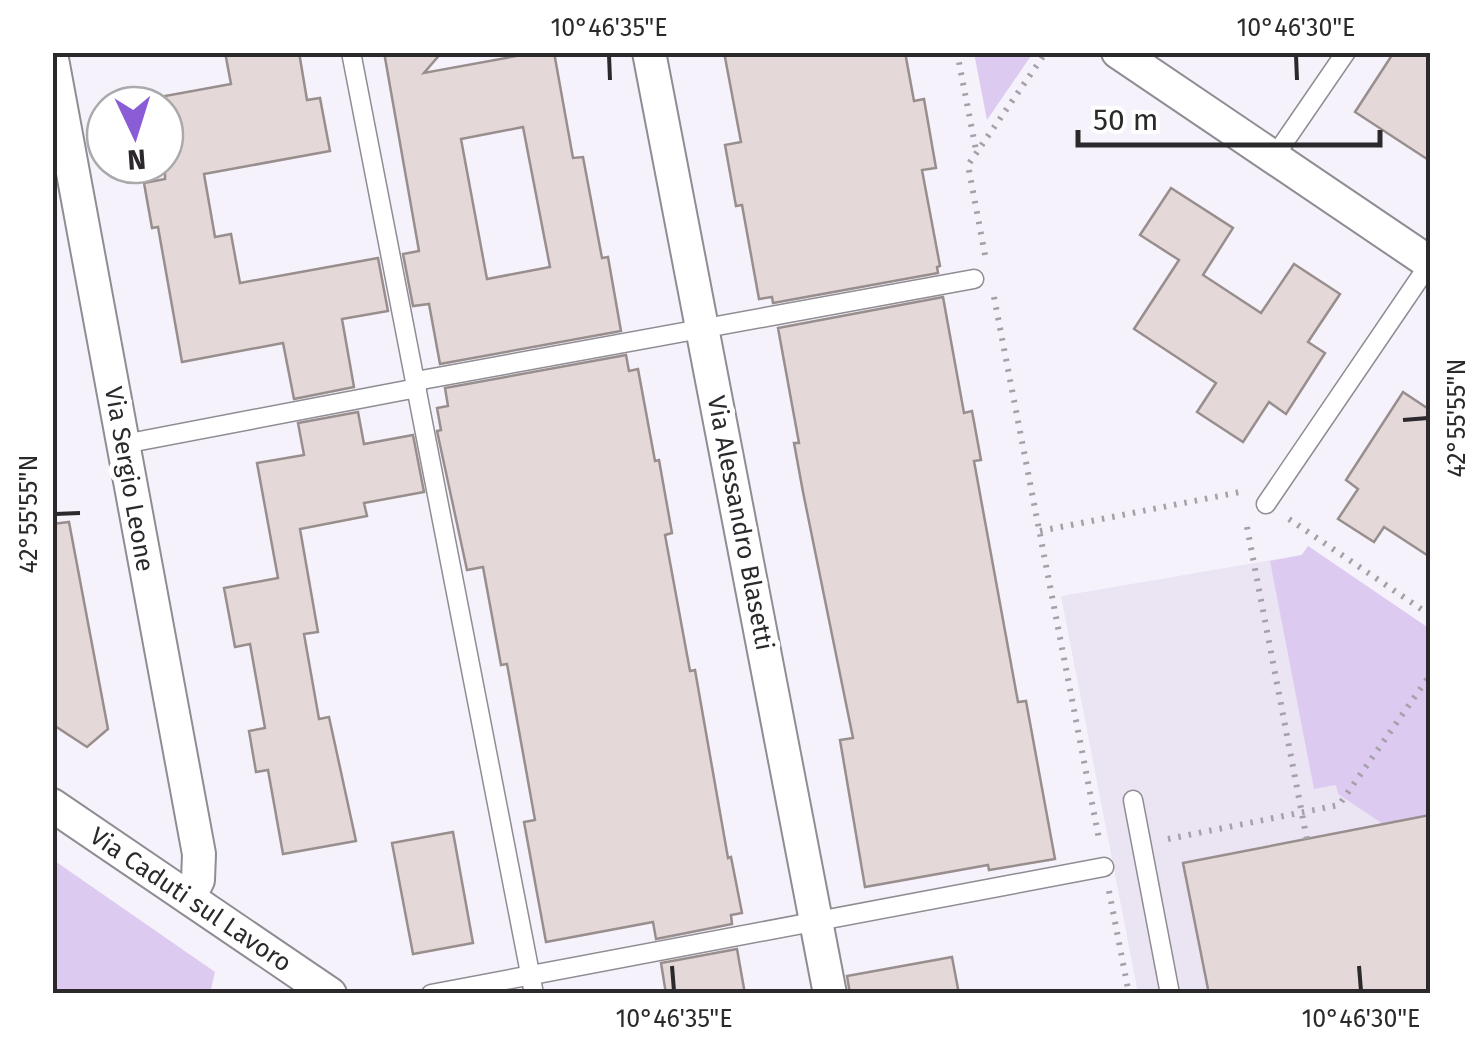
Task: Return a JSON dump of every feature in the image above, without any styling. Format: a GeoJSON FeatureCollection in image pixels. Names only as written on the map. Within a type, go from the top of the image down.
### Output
{"type":"FeatureCollection","features":[{"type":"Feature","properties":{"kind":"street","name":"Via Alessandro Blasetti"},"geometry":{"type":"LineString","coordinates":[[649,52],[830,994]]}},
{"type":"Feature","properties":{"kind":"street"},"geometry":{"type":"LineString","coordinates":[[1118,52],[1430,263]]}},
{"type":"Feature","properties":{"kind":"street","name":"Via Sergio Leone"},"geometry":{"type":"LineString","coordinates":[[52,59],[199,854],[198,880],[188,898]]}},
{"type":"Feature","properties":{"kind":"street","name":"Via Caduti sul Lavoro"},"geometry":{"type":"LineString","coordinates":[[52,805],[330,994]]}},
{"type":"Feature","properties":{"kind":"lane"},"geometry":{"type":"LineString","coordinates":[[351,52],[532,984]]}},
{"type":"Feature","properties":{"kind":"lane"},"geometry":{"type":"LineString","coordinates":[[1274,158],[1346,52]]}},
{"type":"Feature","properties":{"kind":"lane"},"geometry":{"type":"LineString","coordinates":[[1266,504],[1430,263]]}},
{"type":"Feature","properties":{"kind":"lane"},"geometry":{"type":"LineString","coordinates":[[124,444],[703,327],[974,279]]}},
{"type":"Feature","properties":{"kind":"lane"},"geometry":{"type":"LineString","coordinates":[[1134,800],[1170,994]]}},
{"type":"Feature","properties":{"kind":"lane"},"geometry":{"type":"LineString","coordinates":[[431,994],[532,984],[816,920],[1104,867]]}},
{"type":"Feature","properties":{"kind":"path"},"geometry":{"type":"LineString","coordinates":[[956,52],[977,151]]}},
{"type":"Feature","properties":{"kind":"path"},"geometry":{"type":"LineString","coordinates":[[986,257],[968,165],[1046,52]]}},
{"type":"Feature","properties":{"kind":"path"},"geometry":{"type":"LineString","coordinates":[[993,295],[1129,994]]}},
{"type":"Feature","properties":{"kind":"path"},"geometry":{"type":"LineString","coordinates":[[1040,530],[1247,491],[1430,616]]}},
{"type":"Feature","properties":{"kind":"path"},"geometry":{"type":"LineString","coordinates":[[1241,492],[1307,840]]}},
{"type":"Feature","properties":{"kind":"path"},"geometry":{"type":"LineString","coordinates":[[1142,844],[1339,805],[1430,675]]}},
{"type":"Feature","properties":{"kind":"shaded area"},"geometry":{"type":"Polygon","coordinates":[[[974,53],[1033,53],[987,120],[974,53]]]}},
{"type":"Feature","properties":{"kind":"shaded area"},"geometry":{"type":"Polygon","coordinates":[[[1308,546],[1430,629],[1430,993],[1138,993],[1061,596],[1301,555],[1308,546]]]}},
{"type":"Feature","properties":{"kind":"shaded area"},"geometry":{"type":"Polygon","coordinates":[[[1308,546],[1430,629],[1430,815],[1383,824],[1338,794],[1336,785],[1314,789],[1270,561],[1302,555],[1308,546]]]}},
{"type":"Feature","properties":{"kind":"shaded area"},"geometry":{"type":"Polygon","coordinates":[[[52,859],[215,972],[210,993],[53,993],[52,859]]]}},
{"type":"Feature","properties":{"kind":"building"},"geometry":{"type":"Polygon","coordinates":[[[225,52],[299,52],[307,100],[320,98],[330,151],[204,174],[215,237],[231,234],[240,283],[378,258],[388,311],[342,319],[354,387],[294,399],[283,343],[182,362],[158,227],[152,228],[144,185],[185,185],[185,92],[231,84],[225,52]]]}},
{"type":"Feature","properties":{"kind":"building"},"geometry":{"type":"Polygon","coordinates":[[[384,52],[442,52],[424,73],[554,52],[573,158],[583,157],[602,258],[608,257],[621,331],[440,364],[429,304],[413,306],[403,254],[419,251],[384,52]],[[523,127],[461,139],[487,279],[550,267],[523,127]]]}},
{"type":"Feature","properties":{"kind":"building"},"geometry":{"type":"Polygon","coordinates":[[[724,52],[905,52],[914,101],[924,99],[936,168],[922,170],[940,266],[938,273],[773,303],[772,297],[759,299],[742,205],[736,206],[725,145],[741,142],[724,52]]]}},
{"type":"Feature","properties":{"kind":"building"},"geometry":{"type":"Polygon","coordinates":[[[1394,52],[1430,52],[1430,161],[1355,112],[1394,52]]]}},
{"type":"Feature","properties":{"kind":"building"},"geometry":{"type":"Polygon","coordinates":[[[1171,188],[1233,228],[1203,275],[1261,313],[1294,264],[1340,294],[1308,342],[1325,353],[1286,414],[1269,402],[1243,442],[1197,412],[1216,383],[1134,329],[1179,260],[1140,235],[1171,188]]]}},
{"type":"Feature","properties":{"kind":"building"},"geometry":{"type":"Polygon","coordinates":[[[943,297],[964,413],[972,411],[981,460],[974,461],[1018,702],[1026,701],[1055,859],[989,870],[988,865],[865,887],[840,740],[853,738],[794,443],[799,443],[778,328],[943,297]]]}},
{"type":"Feature","properties":{"kind":"building"},"geometry":{"type":"Polygon","coordinates":[[[626,355],[629,371],[638,369],[655,461],[659,460],[672,533],[665,535],[742,913],[731,915],[732,924],[656,939],[653,922],[546,942],[524,822],[535,820],[507,664],[501,665],[483,567],[467,570],[437,431],[441,430],[437,408],[448,406],[445,388],[626,355]]]}},
{"type":"Feature","properties":{"kind":"building"},"geometry":{"type":"Polygon","coordinates":[[[1403,392],[1430,410],[1430,557],[1384,527],[1374,542],[1338,519],[1358,489],[1346,480],[1403,392]]]}},
{"type":"Feature","properties":{"kind":"building"},"geometry":{"type":"Polygon","coordinates":[[[358,412],[364,444],[413,435],[424,492],[364,503],[367,516],[300,529],[318,632],[304,634],[319,719],[329,717],[356,841],[283,854],[268,770],[256,772],[249,731],[265,728],[250,644],[235,647],[224,588],[278,578],[257,463],[304,455],[298,423],[358,412]]]}},
{"type":"Feature","properties":{"kind":"building"},"geometry":{"type":"Polygon","coordinates":[[[69,522],[108,729],[87,747],[52,724],[52,524],[69,522]]]}},
{"type":"Feature","properties":{"kind":"building"},"geometry":{"type":"Polygon","coordinates":[[[1430,815],[1430,994],[1209,994],[1183,863],[1430,815]]]}},
{"type":"Feature","properties":{"kind":"building"},"geometry":{"type":"Polygon","coordinates":[[[453,832],[473,943],[413,954],[392,843],[453,832]]]}},
{"type":"Feature","properties":{"kind":"building"},"geometry":{"type":"Polygon","coordinates":[[[737,949],[745,994],[666,994],[661,963],[737,949]]]}},
{"type":"Feature","properties":{"kind":"building"},"geometry":{"type":"Polygon","coordinates":[[[952,957],[959,994],[850,994],[847,976],[952,957]]]}}]}
